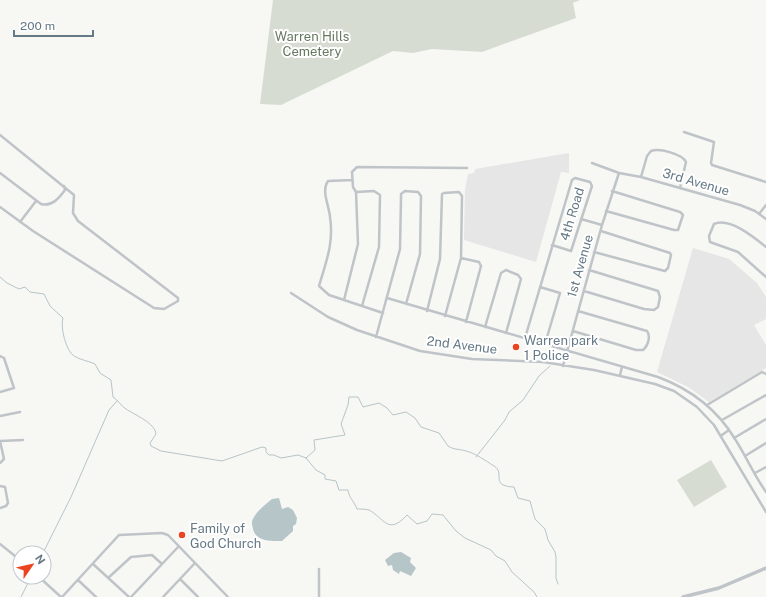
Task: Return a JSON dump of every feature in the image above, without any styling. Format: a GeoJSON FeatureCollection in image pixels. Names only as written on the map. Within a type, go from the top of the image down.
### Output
{"type":"FeatureCollection","features":[{"type":"Feature","properties":{"kind":"street"},"geometry":{"type":"LineString","coordinates":[[684,132],[714,142],[712,165],[766,182]]}},
{"type":"Feature","properties":{"kind":"street"},"geometry":{"type":"LineString","coordinates":[[0,207],[20,222],[136,298],[154,308],[164,309],[178,301],[178,298],[78,221],[73,213],[74,195],[1,137]]}},
{"type":"Feature","properties":{"kind":"street"},"geometry":{"type":"LineString","coordinates":[[641,177],[647,156],[651,151],[656,150],[680,156],[686,162],[680,188]]}},
{"type":"Feature","properties":{"kind":"street","name":"3rd Avenue"},"geometry":{"type":"LineString","coordinates":[[592,163],[619,173],[641,177],[740,205],[766,218]]}},
{"type":"Feature","properties":{"kind":"street"},"geometry":{"type":"LineString","coordinates":[[344,300],[358,244],[356,192],[352,180],[352,172],[359,166],[467,168]]}},
{"type":"Feature","properties":{"kind":"street"},"geometry":{"type":"LineString","coordinates":[[0,173],[41,204],[49,204],[61,196],[65,190],[64,186]]}},
{"type":"Feature","properties":{"kind":"street","name":"1st Avenue"},"geometry":{"type":"LineString","coordinates":[[563,366],[594,252],[612,191],[619,173]]}},
{"type":"Feature","properties":{"kind":"street","name":"4th Road"},"geometry":{"type":"LineString","coordinates":[[575,178],[590,182],[592,186],[581,219],[571,251],[552,245],[572,180],[575,178]]}},
{"type":"Feature","properties":{"kind":"street"},"geometry":{"type":"LineString","coordinates":[[352,180],[328,181],[325,185],[325,194],[330,215],[331,250],[319,286],[330,295],[383,313]]}},
{"type":"Feature","properties":{"kind":"street"},"geometry":{"type":"LineString","coordinates":[[376,337],[400,249],[401,194],[405,191],[418,192],[421,196],[420,254],[406,304]]}},
{"type":"Feature","properties":{"kind":"street"},"geometry":{"type":"LineString","coordinates":[[606,211],[674,230],[678,230],[680,227],[683,214],[680,212],[612,191]]}},
{"type":"Feature","properties":{"kind":"street"},"geometry":{"type":"LineString","coordinates":[[356,192],[374,192],[380,195],[379,248],[362,306]]}},
{"type":"Feature","properties":{"kind":"street"},"geometry":{"type":"LineString","coordinates":[[427,311],[440,259],[442,194],[459,192],[462,196],[461,258],[445,316]]}},
{"type":"Feature","properties":{"kind":"street"},"geometry":{"type":"LineString","coordinates":[[20,222],[36,201]]}},
{"type":"Feature","properties":{"kind":"street"},"geometry":{"type":"LineString","coordinates":[[759,214],[766,205]]}},
{"type":"Feature","properties":{"kind":"street"},"geometry":{"type":"LineString","coordinates":[[581,219],[602,225]]}},
{"type":"Feature","properties":{"kind":"street"},"geometry":{"type":"LineString","coordinates":[[766,248],[747,231],[722,223],[714,224],[709,236],[710,242],[738,252],[766,277]]}},
{"type":"Feature","properties":{"kind":"street"},"geometry":{"type":"LineString","coordinates":[[594,252],[665,271],[668,268],[670,253],[601,231]]}},
{"type":"Feature","properties":{"kind":"street"},"geometry":{"type":"LineString","coordinates":[[525,338],[552,245]]}},
{"type":"Feature","properties":{"kind":"street"},"geometry":{"type":"LineString","coordinates":[[461,258],[478,262],[481,266],[466,322]]}},
{"type":"Feature","properties":{"kind":"street"},"geometry":{"type":"LineString","coordinates":[[584,291],[644,309],[654,310],[658,307],[660,297],[658,291],[589,270]]}},
{"type":"Feature","properties":{"kind":"street"},"geometry":{"type":"LineString","coordinates":[[485,327],[501,273],[507,271],[520,276],[521,279],[506,333]]}},
{"type":"Feature","properties":{"kind":"street"},"geometry":{"type":"LineString","coordinates":[[540,287],[560,293],[545,344]]}},
{"type":"Feature","properties":{"kind":"street","name":"2nd Avenue"},"geometry":{"type":"LineString","coordinates":[[291,293],[328,317],[357,330],[420,351],[452,356],[543,362],[620,375],[655,384],[674,391],[697,406],[722,435],[766,512]]}},
{"type":"Feature","properties":{"kind":"street"},"geometry":{"type":"LineString","coordinates":[[387,298],[669,381],[690,392],[707,405],[722,420],[766,491]]}},
{"type":"Feature","properties":{"kind":"street"},"geometry":{"type":"LineString","coordinates":[[572,331],[636,350],[643,350],[646,347],[649,336],[647,331],[578,311]]}},
{"type":"Feature","properties":{"kind":"street"},"geometry":{"type":"LineString","coordinates":[[0,356],[4,358],[14,388],[0,392]]}},
{"type":"Feature","properties":{"kind":"street"},"geometry":{"type":"LineString","coordinates":[[620,375],[622,367]]}},
{"type":"Feature","properties":{"kind":"street"},"geometry":{"type":"LineString","coordinates":[[707,405],[762,372],[766,374]]}},
{"type":"Feature","properties":{"kind":"street"},"geometry":{"type":"LineString","coordinates":[[722,420],[766,395]]}},
{"type":"Feature","properties":{"kind":"street"},"geometry":{"type":"LineString","coordinates":[[0,416],[20,412]]}},
{"type":"Feature","properties":{"kind":"street"},"geometry":{"type":"LineString","coordinates":[[734,438],[766,419]]}},
{"type":"Feature","properties":{"kind":"street"},"geometry":{"type":"LineString","coordinates":[[722,435],[729,430]]}},
{"type":"Feature","properties":{"kind":"street"},"geometry":{"type":"LineString","coordinates":[[0,463],[4,459],[0,441],[23,440]]}},
{"type":"Feature","properties":{"kind":"street"},"geometry":{"type":"LineString","coordinates":[[745,456],[766,443]]}},
{"type":"Feature","properties":{"kind":"street"},"geometry":{"type":"LineString","coordinates":[[755,473],[766,467]]}},
{"type":"Feature","properties":{"kind":"street"},"geometry":{"type":"LineString","coordinates":[[0,486],[4,487],[8,503],[6,506],[0,508]]}},
{"type":"Feature","properties":{"kind":"street"},"geometry":{"type":"LineString","coordinates":[[48,585],[61,597],[116,538],[123,534],[166,533],[228,597]]}},
{"type":"Feature","properties":{"kind":"street"},"geometry":{"type":"LineString","coordinates":[[0,544],[12,554]]}},
{"type":"Feature","properties":{"kind":"street"},"geometry":{"type":"LineString","coordinates":[[92,564],[130,597],[179,546]]}},
{"type":"Feature","properties":{"kind":"street"},"geometry":{"type":"LineString","coordinates":[[108,578],[131,557],[152,555],[162,564]]}},
{"type":"Feature","properties":{"kind":"street"},"geometry":{"type":"LineString","coordinates":[[163,597],[196,563]]}},
{"type":"Feature","properties":{"kind":"street"},"geometry":{"type":"LineString","coordinates":[[683,597],[719,588],[766,568]]}},
{"type":"Feature","properties":{"kind":"street"},"geometry":{"type":"LineString","coordinates":[[319,569],[319,597]]}},
{"type":"Feature","properties":{"kind":"street"},"geometry":{"type":"LineString","coordinates":[[180,579],[198,597]]}},
{"type":"Feature","properties":{"kind":"street"},"geometry":{"type":"LineString","coordinates":[[78,580],[96,597]]}},
{"type":"Feature","properties":{"kind":"shaded area"},"geometry":{"type":"Polygon","coordinates":[[[569,153],[569,173],[561,172],[536,262],[464,240],[465,190],[468,174],[474,173],[475,169],[569,153]]]}},
{"type":"Feature","properties":{"kind":"shaded area"},"geometry":{"type":"Polygon","coordinates":[[[693,248],[729,259],[757,283],[766,297],[766,319],[754,325],[766,345],[766,368],[709,402],[688,387],[657,372],[693,248]]]}},
{"type":"Feature","properties":{"kind":"shaded area"},"geometry":{"type":"Polygon","coordinates":[[[279,498],[282,509],[288,507],[293,510],[297,518],[296,524],[293,526],[293,531],[282,541],[269,541],[261,539],[257,536],[253,529],[253,518],[272,499],[279,498]]]}},
{"type":"Feature","properties":{"kind":"shaded area"},"geometry":{"type":"Polygon","coordinates":[[[401,552],[411,558],[410,562],[416,568],[411,576],[400,571],[399,574],[393,570],[392,565],[388,566],[385,560],[394,553],[401,552]]]}},
{"type":"Feature","properties":{"kind":"green space","name":"Warren Hills Cemetery"},"geometry":{"type":"Polygon","coordinates":[[[273,0],[580,0],[573,3],[576,18],[482,52],[432,49],[413,53],[393,51],[281,105],[260,104],[273,0]]]}},
{"type":"Feature","properties":{"kind":"green space"},"geometry":{"type":"Polygon","coordinates":[[[711,460],[727,487],[694,507],[677,480],[711,460]]]}},
{"type":"Feature","properties":{"kind":"waterway"},"geometry":{"type":"LineString","coordinates":[[0,277],[7,283],[19,289],[25,287],[30,292],[44,294],[50,306],[63,318],[62,327],[64,338],[71,353],[76,357],[95,364],[100,373],[111,380],[113,397],[124,408],[144,420],[155,430],[156,434],[150,443],[151,446],[161,451],[222,461],[262,447],[266,448],[266,452],[269,455],[274,455],[281,458],[298,455],[306,458],[316,470],[325,475],[325,479],[336,481],[339,490],[348,490],[349,495],[357,509],[369,510],[386,523],[391,525],[395,524],[407,515],[417,524],[427,521],[432,514],[443,515],[456,531],[465,538],[491,550],[496,556],[505,561],[512,572],[534,592],[537,597]]}},
{"type":"Feature","properties":{"kind":"waterway"},"geometry":{"type":"LineString","coordinates":[[476,457],[505,420],[509,412],[523,400],[539,376],[550,366]]}},
{"type":"Feature","properties":{"kind":"waterway"},"geometry":{"type":"LineString","coordinates":[[306,458],[315,450],[314,440],[345,435],[341,424],[348,405],[349,397],[358,397],[363,407],[379,403],[387,408],[393,415],[406,412],[415,418],[421,427],[439,433],[448,446],[473,453],[494,466],[499,472],[499,479],[502,484],[514,487],[518,498],[530,501],[535,519],[545,529],[548,540],[555,552],[556,578],[558,584]]}},
{"type":"Feature","properties":{"kind":"waterway"},"geometry":{"type":"LineString","coordinates":[[47,545],[71,497],[109,410],[117,401]]}},
{"type":"Feature","properties":{"kind":"waterway"},"geometry":{"type":"LineString","coordinates":[[21,597],[27,585]]}},
{"type":"Feature","properties":{"kind":"place","name":"Warren park 1 Police"},"geometry":{"type":"Point","coordinates":[516,347]}},
{"type":"Feature","properties":{"kind":"place","name":"Family of God Church"},"geometry":{"type":"Point","coordinates":[182,535]}}]}
